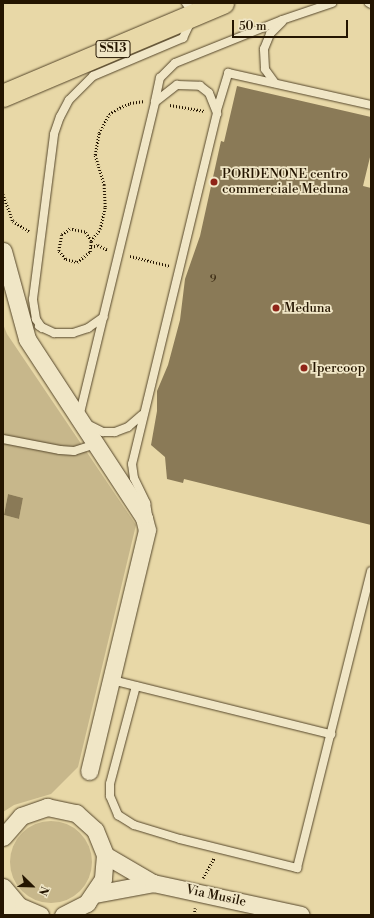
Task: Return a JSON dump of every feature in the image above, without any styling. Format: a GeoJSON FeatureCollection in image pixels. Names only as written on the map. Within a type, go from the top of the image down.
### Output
{"type":"FeatureCollection","features":[{"type":"Feature","properties":{"kind":"main road","name":"SS13"},"geometry":{"type":"LineString","coordinates":[[3,96],[190,9],[223,3]]}},
{"type":"Feature","properties":{"kind":"street"},"geometry":{"type":"LineString","coordinates":[[3,251],[27,339],[144,518],[148,530],[88,772]]}},
{"type":"Feature","properties":{"kind":"street"},"geometry":{"type":"LineString","coordinates":[[6,829],[34,810],[47,807],[65,809],[91,824],[102,841],[105,854],[103,879],[95,894],[83,906],[63,915]]}},
{"type":"Feature","properties":{"kind":"street"},"geometry":{"type":"LineString","coordinates":[[105,854],[154,883]]}},
{"type":"Feature","properties":{"kind":"street"},"geometry":{"type":"LineString","coordinates":[[95,894],[154,883]]}},
{"type":"Feature","properties":{"kind":"street","name":"Via Musile"},"geometry":{"type":"LineString","coordinates":[[154,883],[301,915]]}},
{"type":"Feature","properties":{"kind":"street"},"geometry":{"type":"LineString","coordinates":[[5,891],[6,915]]}},
{"type":"Feature","properties":{"kind":"street"},"geometry":{"type":"LineString","coordinates":[[5,891],[19,906],[40,915]]}},
{"type":"Feature","properties":{"kind":"lane"},"geometry":{"type":"LineString","coordinates":[[142,415],[128,427],[109,433],[96,429],[79,419],[160,78],[175,63],[289,17],[332,3]]}},
{"type":"Feature","properties":{"kind":"lane"},"geometry":{"type":"LineString","coordinates":[[42,328],[36,319],[33,298],[54,134],[69,100],[93,76],[183,38],[190,9]]}},
{"type":"Feature","properties":{"kind":"lane"},"geometry":{"type":"LineString","coordinates":[[275,84],[265,69],[264,49],[274,28],[289,17]]}},
{"type":"Feature","properties":{"kind":"lane"},"geometry":{"type":"LineString","coordinates":[[148,530],[146,503],[132,472],[142,415],[217,110],[228,73],[371,105]]}},
{"type":"Feature","properties":{"kind":"lane"},"geometry":{"type":"LineString","coordinates":[[155,102],[171,88],[190,84],[209,93],[217,110]]}},
{"type":"Feature","properties":{"kind":"lane"},"geometry":{"type":"LineString","coordinates":[[17,303],[25,316],[42,328],[60,334],[74,333],[88,328],[104,317]]}},
{"type":"Feature","properties":{"kind":"lane"},"geometry":{"type":"LineString","coordinates":[[3,439],[60,450],[74,451],[95,444]]}},
{"type":"Feature","properties":{"kind":"lane"},"geometry":{"type":"LineString","coordinates":[[136,686],[110,784],[110,796],[122,819],[142,828],[297,868],[371,571]]}},
{"type":"Feature","properties":{"kind":"lane"},"geometry":{"type":"LineString","coordinates":[[112,680],[331,734]]}},
{"type":"Feature","properties":{"kind":"path"},"geometry":{"type":"LineString","coordinates":[[3,194],[10,217],[18,226],[59,240]]}},
{"type":"Feature","properties":{"kind":"path"},"geometry":{"type":"LineString","coordinates":[[59,240],[66,232],[76,229],[85,232],[91,247]]}},
{"type":"Feature","properties":{"kind":"path"},"geometry":{"type":"LineString","coordinates":[[59,240],[62,256],[71,261],[82,260],[91,247],[98,245],[119,253],[179,268]]}},
{"type":"Feature","properties":{"kind":"shaded area"},"geometry":{"type":"Polygon","coordinates":[[[3,324],[7,334],[136,525],[78,767],[51,794],[14,805],[3,812],[3,324]],[[8,494],[4,515],[19,519],[23,498],[8,494]]]}},
{"type":"Feature","properties":{"kind":"shaded area"},"geometry":{"type":"Polygon","coordinates":[[[43,821],[59,821],[74,828],[85,839],[92,854],[92,870],[89,878],[80,891],[67,900],[59,903],[43,903],[28,896],[17,885],[10,870],[10,854],[17,839],[28,828],[43,821]]]}},
{"type":"Feature","properties":{"kind":"building","name":"Meduna"},"geometry":{"type":"Polygon","coordinates":[[[237,86],[371,117],[371,153],[363,186],[371,188],[371,525],[184,479],[183,483],[167,479],[165,457],[151,445],[157,411],[157,391],[168,365],[180,320],[185,279],[200,236],[221,141],[224,142],[237,86]]]}},
{"type":"Feature","properties":{"kind":"building"},"geometry":{"type":"Polygon","coordinates":[[[8,494],[23,498],[19,519],[4,515],[8,494]]]}},
{"type":"Feature","properties":{"kind":"place","name":"PORDENONE centro commerciale Meduna"},"geometry":{"type":"Point","coordinates":[214,182]}},
{"type":"Feature","properties":{"kind":"place","name":"Meduna"},"geometry":{"type":"Point","coordinates":[276,308]}},
{"type":"Feature","properties":{"kind":"place","name":"Ipercoop"},"geometry":{"type":"Point","coordinates":[304,368]}}]}
